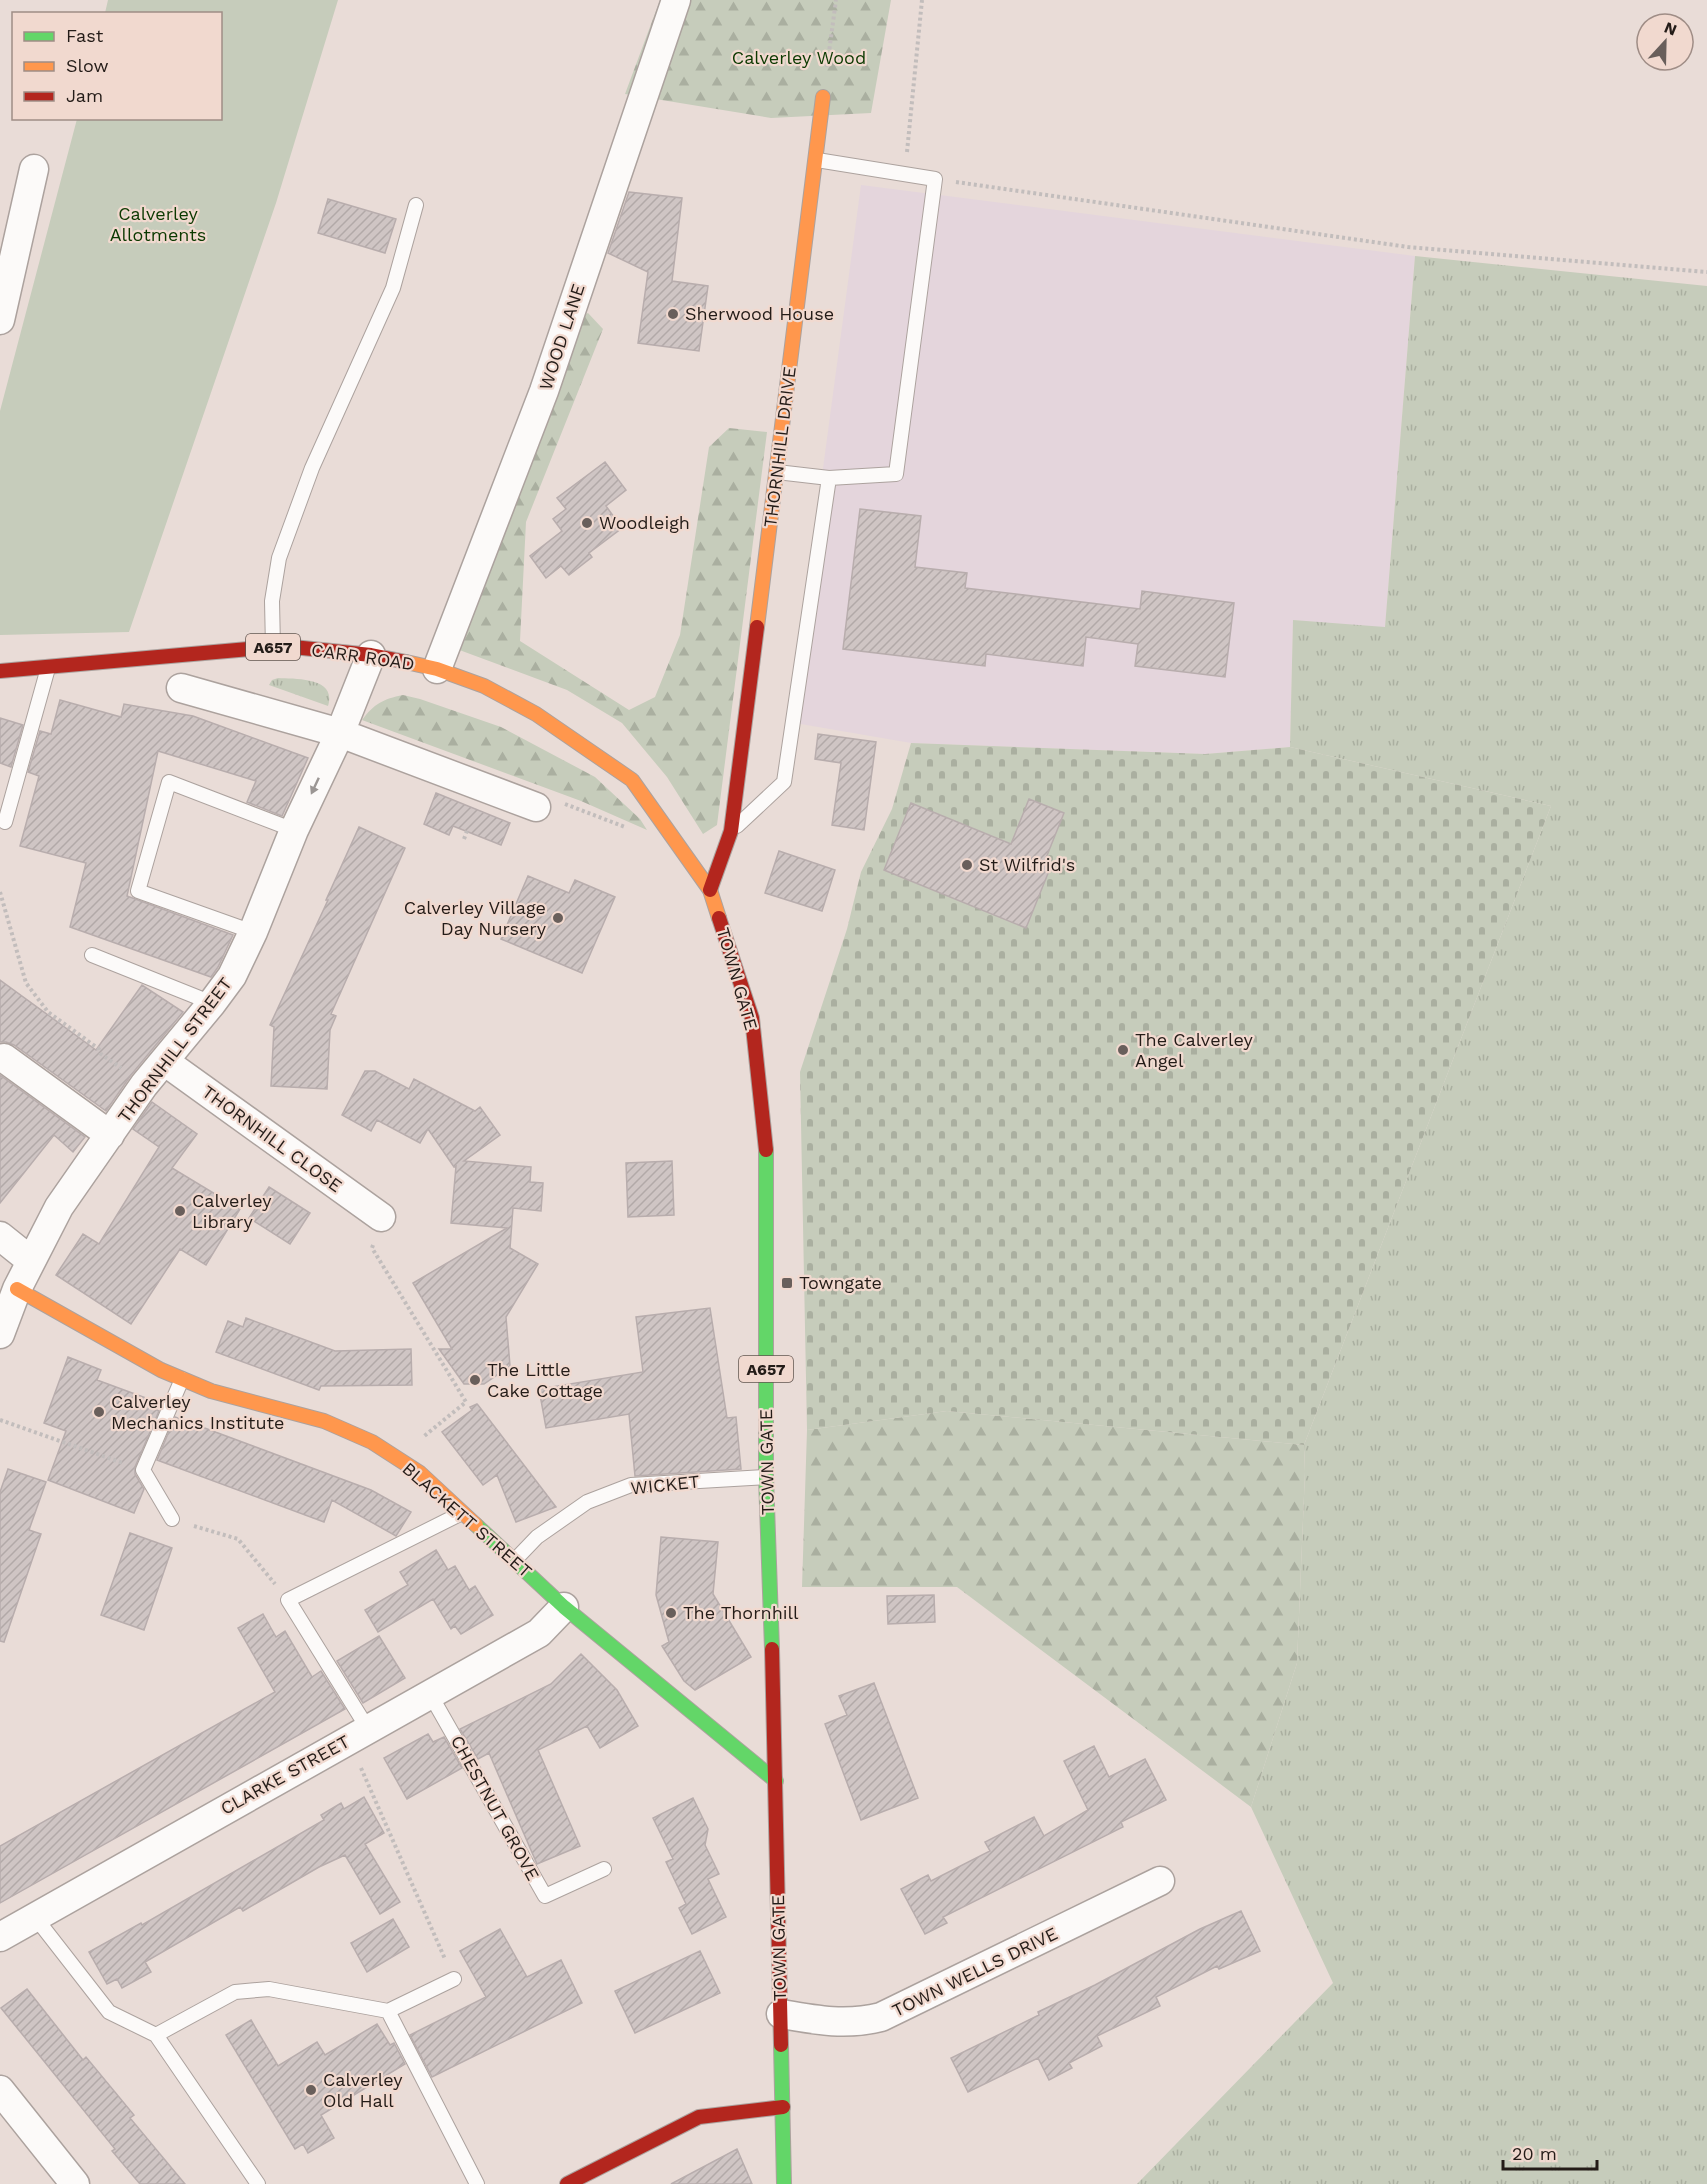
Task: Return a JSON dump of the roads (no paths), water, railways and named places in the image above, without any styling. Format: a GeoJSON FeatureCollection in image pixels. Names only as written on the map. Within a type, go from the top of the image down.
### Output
{"type":"FeatureCollection","features":[{"type":"Feature","properties":{"kind":"main road","name":"THORNHILL DRIVE"},"geometry":{"type":"LineString","coordinates":[[710,890],[731,831],[817,160],[823,97]]}},
{"type":"Feature","properties":{"kind":"main road","name":"CARR ROAD"},"geometry":{"type":"LineString","coordinates":[[0,671],[284,646],[371,655],[437,669],[484,686],[536,714]]}},
{"type":"Feature","properties":{"kind":"main road","name":"TOWN GATE"},"geometry":{"type":"LineString","coordinates":[[536,714],[632,780],[710,890],[752,1018],[766,1145],[766,1477],[777,1781],[784,2184]]}},
{"type":"Feature","properties":{"kind":"main road","name":"BLACKETT STREET"},"geometry":{"type":"LineString","coordinates":[[16,1289],[161,1370],[211,1391],[324,1421],[372,1442],[420,1473],[564,1607],[777,1781]]}},
{"type":"Feature","properties":{"kind":"main road"},"geometry":{"type":"LineString","coordinates":[[567,2184],[699,2117],[783,2107]]}},
{"type":"Feature","properties":{"kind":"street","name":"WOOD LANE"},"geometry":{"type":"LineString","coordinates":[[437,669],[544,391],[645,86],[676,0]]}},
{"type":"Feature","properties":{"kind":"street"},"geometry":{"type":"LineString","coordinates":[[0,320],[34,169]]}},
{"type":"Feature","properties":{"kind":"street","name":"THORNHILL STREET"},"geometry":{"type":"LineString","coordinates":[[0,1334],[16,1289],[59,1207],[144,1085],[232,976],[253,932],[294,830],[340,733],[371,655]]}},
{"type":"Feature","properties":{"kind":"street"},"geometry":{"type":"LineString","coordinates":[[182,688],[340,733],[536,807]]}},
{"type":"Feature","properties":{"kind":"street"},"geometry":{"type":"LineString","coordinates":[[4,1058],[110,1135]]}},
{"type":"Feature","properties":{"kind":"street","name":"THORNHILL CLOSE"},"geometry":{"type":"LineString","coordinates":[[164,1061],[381,1216]]}},
{"type":"Feature","properties":{"kind":"street"},"geometry":{"type":"LineString","coordinates":[[0,1236],[30,1260]]}},
{"type":"Feature","properties":{"kind":"street","name":"CLARKE STREET"},"geometry":{"type":"LineString","coordinates":[[0,1937],[540,1633],[564,1607]]}},
{"type":"Feature","properties":{"kind":"street","name":"TOWN WELLS DRIVE"},"geometry":{"type":"LineString","coordinates":[[781,2014],[834,2023],[860,2023],[881,2017],[1160,1881]]}},
{"type":"Feature","properties":{"kind":"street"},"geometry":{"type":"LineString","coordinates":[[0,2090],[75,2184]]}},
{"type":"Feature","properties":{"kind":"lane"},"geometry":{"type":"LineString","coordinates":[[777,472],[829,478],[896,474],[935,179],[817,160]]}},
{"type":"Feature","properties":{"kind":"lane"},"geometry":{"type":"LineString","coordinates":[[273,647],[273,601],[279,558],[312,468],[393,288],[416,205]]}},
{"type":"Feature","properties":{"kind":"lane"},"geometry":{"type":"LineString","coordinates":[[731,831],[784,782],[829,478]]}},
{"type":"Feature","properties":{"kind":"lane"},"geometry":{"type":"LineString","coordinates":[[6,822],[49,666]]}},
{"type":"Feature","properties":{"kind":"lane"},"geometry":{"type":"LineString","coordinates":[[253,932],[138,891],[169,782],[294,830]]}},
{"type":"Feature","properties":{"kind":"lane"},"geometry":{"type":"LineString","coordinates":[[92,955],[212,1003]]}},
{"type":"Feature","properties":{"kind":"lane"},"geometry":{"type":"LineString","coordinates":[[172,1519],[143,1470],[182,1379]]}},
{"type":"Feature","properties":{"kind":"lane","name":"WICKET"},"geometry":{"type":"LineString","coordinates":[[514,1561],[537,1537],[587,1502],[631,1485],[766,1477]]}},
{"type":"Feature","properties":{"kind":"lane"},"geometry":{"type":"LineString","coordinates":[[358,1734],[288,1600],[462,1513]]}},
{"type":"Feature","properties":{"kind":"lane","name":"CHESTNUT GROVE"},"geometry":{"type":"LineString","coordinates":[[430,1694],[544,1896],[604,1869]]}},
{"type":"Feature","properties":{"kind":"lane"},"geometry":{"type":"LineString","coordinates":[[35,1917],[109,2012],[156,2035],[258,2184]]}},
{"type":"Feature","properties":{"kind":"lane"},"geometry":{"type":"LineString","coordinates":[[156,2035],[235,1992],[269,1989],[388,2011],[454,1979]]}},
{"type":"Feature","properties":{"kind":"lane"},"geometry":{"type":"LineString","coordinates":[[388,2011],[477,2184]]}},
{"type":"Feature","properties":{"kind":"place","name":"Sherwood House"},"geometry":{"type":"Point","coordinates":[673,314]}},
{"type":"Feature","properties":{"kind":"place","name":"Woodleigh"},"geometry":{"type":"Point","coordinates":[587,523]}},
{"type":"Feature","properties":{"kind":"place","name":"St Wilfrid's"},"geometry":{"type":"Point","coordinates":[967,865]}},
{"type":"Feature","properties":{"kind":"place","name":"Calverley Village Day Nursery"},"geometry":{"type":"Point","coordinates":[558,918]}},
{"type":"Feature","properties":{"kind":"place","name":"The Calverley Angel"},"geometry":{"type":"Point","coordinates":[1123,1050]}},
{"type":"Feature","properties":{"kind":"place","name":"Calverley Library"},"geometry":{"type":"Point","coordinates":[180,1211]}},
{"type":"Feature","properties":{"kind":"place","name":"Towngate"},"geometry":{"type":"Point","coordinates":[787,1283]}},
{"type":"Feature","properties":{"kind":"place","name":"The Little Cake Cottage"},"geometry":{"type":"Point","coordinates":[475,1380]}},
{"type":"Feature","properties":{"kind":"place","name":"Calverley Mechanics Institute"},"geometry":{"type":"Point","coordinates":[99,1412]}},
{"type":"Feature","properties":{"kind":"place","name":"The Thornhill"},"geometry":{"type":"Point","coordinates":[671,1613]}},
{"type":"Feature","properties":{"kind":"place","name":"Calverley Old Hall"},"geometry":{"type":"Point","coordinates":[311,2090]}},
{"type":"Feature","properties":{"kind":"park label","name":"Calverley Wood"},"geometry":{"type":"Point","coordinates":[799,58]}},
{"type":"Feature","properties":{"kind":"park label","name":"Calverley Allotments"},"geometry":{"type":"Point","coordinates":[158,224]}}]}
